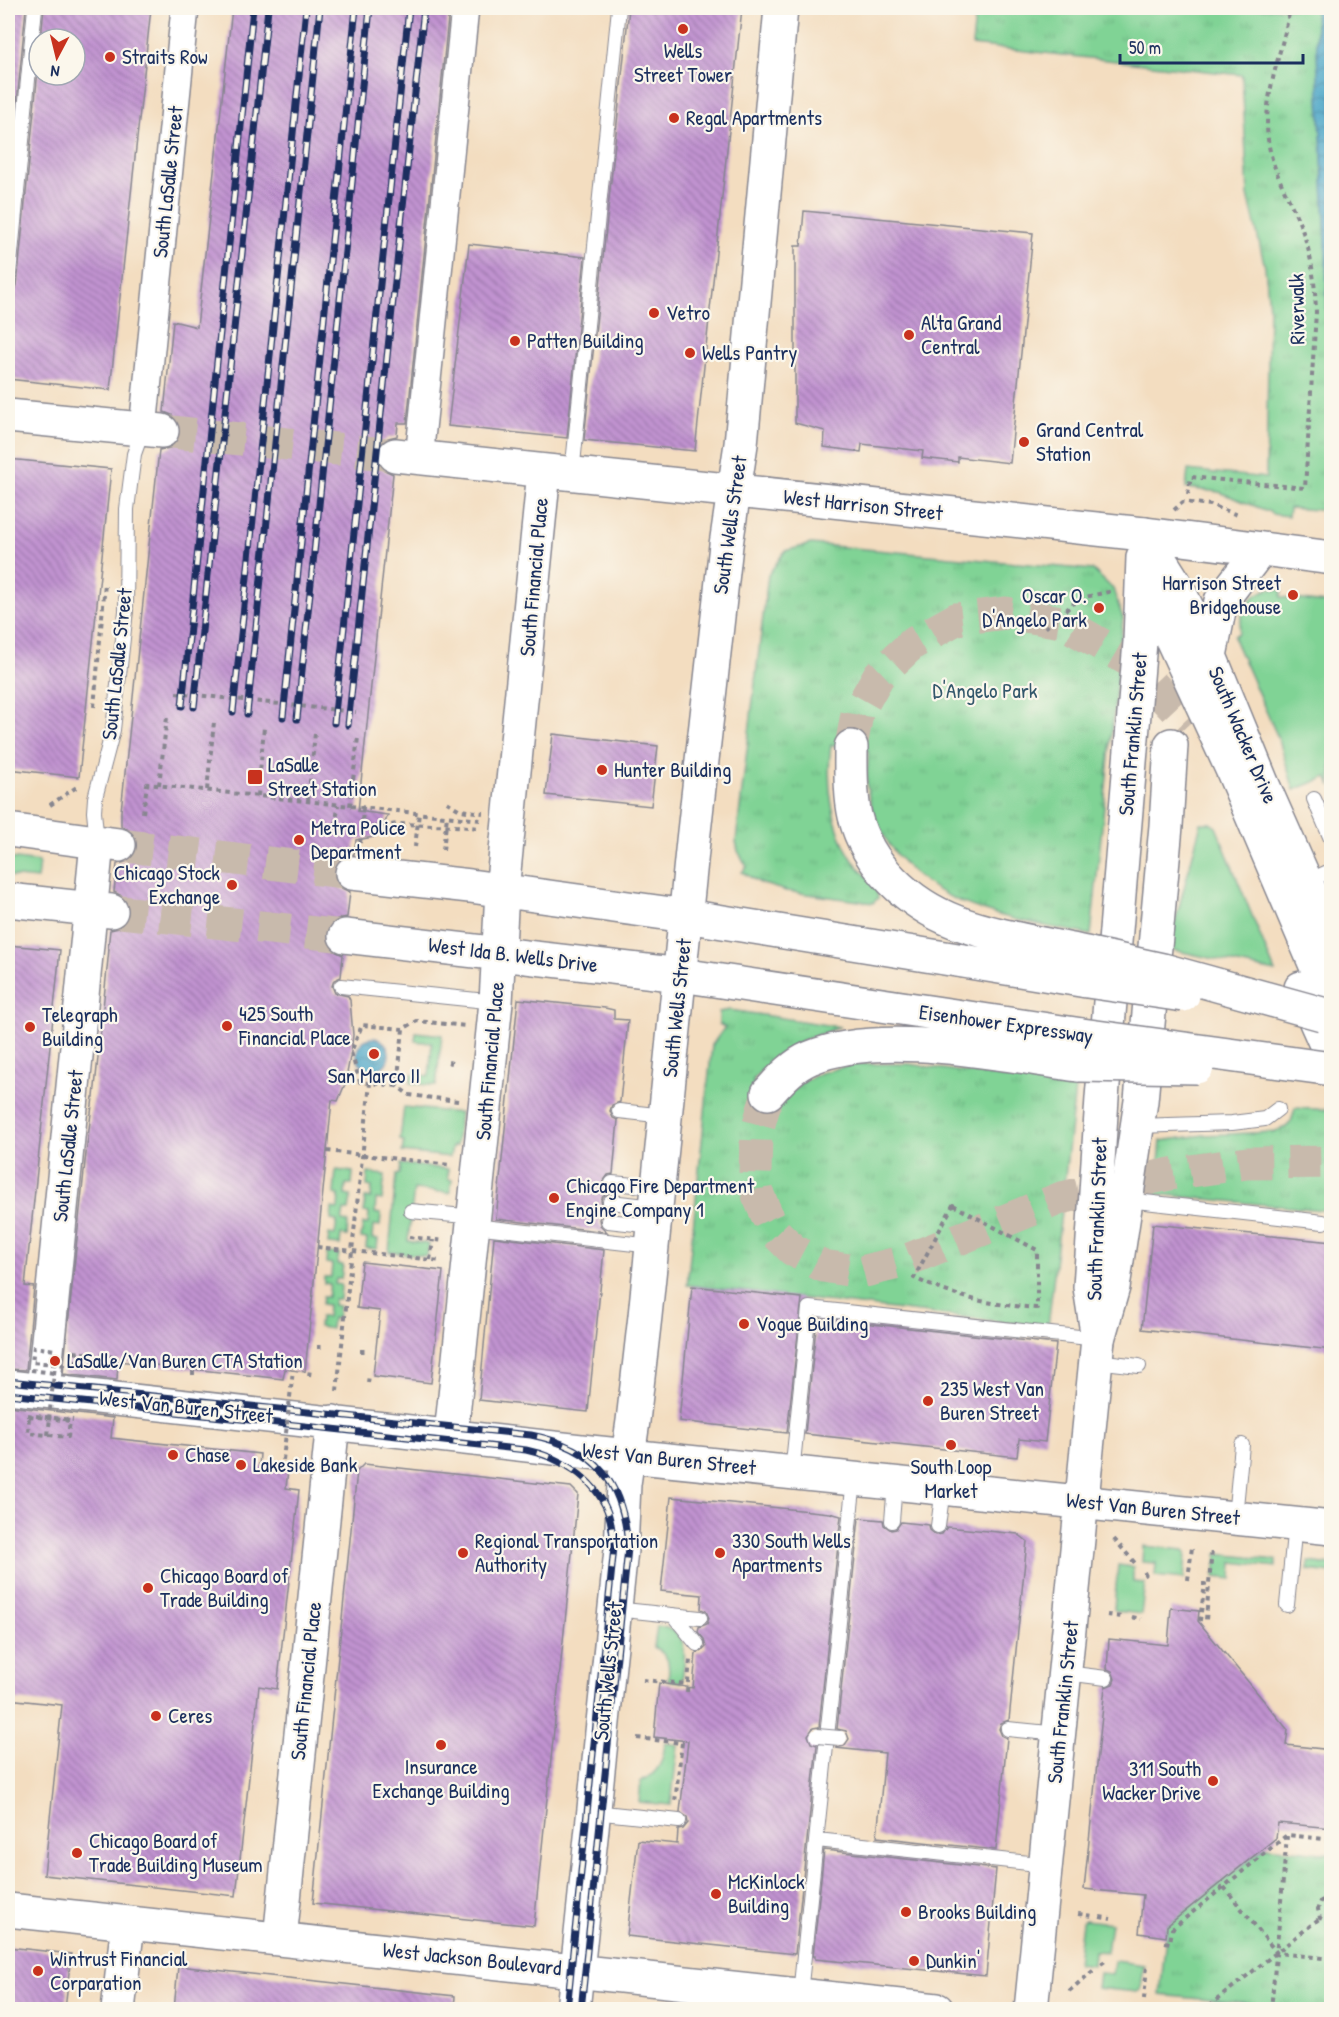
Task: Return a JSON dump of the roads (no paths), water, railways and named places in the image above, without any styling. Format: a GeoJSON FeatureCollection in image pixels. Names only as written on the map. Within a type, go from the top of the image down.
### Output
{"type":"FeatureCollection","features":[{"type":"Feature","properties":{"kind":"main road","name":"South Wells Street"},"geometry":{"type":"LineString","coordinates":[[573,2010],[621,1550],[624,1484],[666,1116],[726,545],[742,432],[781,8]]}},
{"type":"Feature","properties":{"kind":"main road"},"geometry":{"type":"LineString","coordinates":[[8,416],[152,430]]}},
{"type":"Feature","properties":{"kind":"main road","name":"West Harrison Street"},"geometry":{"type":"LineString","coordinates":[[408,456],[1144,534],[1332,558]]}},
{"type":"Feature","properties":{"kind":"main road","name":"South Financial Place"},"geometry":{"type":"LineString","coordinates":[[452,1435],[466,1228],[495,1099],[496,1002],[502,891],[558,472]]}},
{"type":"Feature","properties":{"kind":"main road"},"geometry":{"type":"LineString","coordinates":[[1144,534],[1154,586],[1165,624],[1232,769],[1328,1010]]}},
{"type":"Feature","properties":{"kind":"main road","name":"South Wacker Drive"},"geometry":{"type":"LineString","coordinates":[[1144,534],[1176,585],[1210,656],[1262,783],[1319,876],[1332,940]]}},
{"type":"Feature","properties":{"kind":"main road","name":"South Franklin Street"},"geometry":{"type":"LineString","coordinates":[[1032,2010],[1097,1350],[1090,1287],[1103,1086],[1140,642],[1144,534]]}},
{"type":"Feature","properties":{"kind":"main road"},"geometry":{"type":"LineString","coordinates":[[1210,656],[1221,601],[1260,550]]}},
{"type":"Feature","properties":{"kind":"main road"},"geometry":{"type":"LineString","coordinates":[[768,1093],[785,1074],[808,1058],[847,1047],[901,1044],[965,1050],[1080,1050],[1327,1064],[1280,941],[1180,734],[1164,850],[1137,1126],[1113,1287],[1097,1350]]}},
{"type":"Feature","properties":{"kind":"main road"},"geometry":{"type":"LineString","coordinates":[[851,747],[852,800],[855,818],[868,851],[887,876],[932,911],[955,922],[1088,967]]}},
{"type":"Feature","properties":{"kind":"main road"},"geometry":{"type":"LineString","coordinates":[[8,830],[108,844]]}},
{"type":"Feature","properties":{"kind":"main road","name":"South LaSalle Street"},"geometry":{"type":"LineString","coordinates":[[40,1387],[108,844]]}},
{"type":"Feature","properties":{"kind":"main road"},"geometry":{"type":"LineString","coordinates":[[356,858],[502,891],[1088,967],[1163,970],[1328,1010]]}},
{"type":"Feature","properties":{"kind":"main road"},"geometry":{"type":"LineString","coordinates":[[8,900],[101,910]]}},
{"type":"Feature","properties":{"kind":"main road","name":"West Ida B. Wells Drive"},"geometry":{"type":"LineString","coordinates":[[345,936],[681,975]]}},
{"type":"Feature","properties":{"kind":"main road","name":"Eisenhower Expressway"},"geometry":{"type":"LineString","coordinates":[[681,975],[1080,1050]]}},
{"type":"Feature","properties":{"kind":"main road","name":"West Van Buren Street"},"geometry":{"type":"LineString","coordinates":[[40,1387],[335,1407],[452,1435],[895,1484],[1083,1501],[1332,1528]]}},
{"type":"Feature","properties":{"kind":"main road","name":"South Financial Place"},"geometry":{"type":"LineString","coordinates":[[280,1939],[335,1407]]}},
{"type":"Feature","properties":{"kind":"main road","name":"West Jackson Boulevard"},"geometry":{"type":"LineString","coordinates":[[8,1910],[937,2010]]}},
{"type":"Feature","properties":{"kind":"main road"},"geometry":{"type":"LineString","coordinates":[[118,2010],[128,1923]]}},
{"type":"Feature","properties":{"kind":"street","name":"South LaSalle Street"},"geometry":{"type":"LineString","coordinates":[[152,430],[185,8]]}},
{"type":"Feature","properties":{"kind":"street"},"geometry":{"type":"LineString","coordinates":[[408,456],[421,439],[465,8]]}},
{"type":"Feature","properties":{"kind":"lane"},"geometry":{"type":"LineString","coordinates":[[8,284],[35,8]]}},
{"type":"Feature","properties":{"kind":"lane"},"geometry":{"type":"LineString","coordinates":[[558,472],[619,8]]}},
{"type":"Feature","properties":{"kind":"lane","name":"South LaSalle Street"},"geometry":{"type":"LineString","coordinates":[[108,844],[94,812],[95,798],[113,730],[126,611],[127,509],[134,454],[152,430]]}},
{"type":"Feature","properties":{"kind":"lane"},"geometry":{"type":"LineString","coordinates":[[1314,799],[1332,841]]}},
{"type":"Feature","properties":{"kind":"lane"},"geometry":{"type":"LineString","coordinates":[[341,986],[496,1002]]}},
{"type":"Feature","properties":{"kind":"lane"},"geometry":{"type":"LineString","coordinates":[[1137,1126],[1232,1123],[1265,1119],[1278,1109]]}},
{"type":"Feature","properties":{"kind":"lane"},"geometry":{"type":"LineString","coordinates":[[619,1111],[666,1116]]}},
{"type":"Feature","properties":{"kind":"lane"},"geometry":{"type":"LineString","coordinates":[[612,1183],[655,1217]]}},
{"type":"Feature","properties":{"kind":"lane"},"geometry":{"type":"LineString","coordinates":[[1127,1200],[1323,1222]]}},
{"type":"Feature","properties":{"kind":"lane"},"geometry":{"type":"LineString","coordinates":[[610,1202],[655,1217]]}},
{"type":"Feature","properties":{"kind":"lane"},"geometry":{"type":"LineString","coordinates":[[411,1211],[466,1228],[655,1217]]}},
{"type":"Feature","properties":{"kind":"lane"},"geometry":{"type":"LineString","coordinates":[[608,1221],[655,1217]]}},
{"type":"Feature","properties":{"kind":"lane"},"geometry":{"type":"LineString","coordinates":[[792,1473],[809,1308],[1097,1350],[1139,1366]]}},
{"type":"Feature","properties":{"kind":"lane"},"geometry":{"type":"LineString","coordinates":[[1235,1517],[1242,1445]]}},
{"type":"Feature","properties":{"kind":"lane"},"geometry":{"type":"LineString","coordinates":[[800,1994],[854,1479]]}},
{"type":"Feature","properties":{"kind":"lane"},"geometry":{"type":"LineString","coordinates":[[892,1521],[895,1484]]}},
{"type":"Feature","properties":{"kind":"lane"},"geometry":{"type":"LineString","coordinates":[[938,1526],[943,1489]]}},
{"type":"Feature","properties":{"kind":"lane"},"geometry":{"type":"LineString","coordinates":[[1287,1605],[1295,1524]]}},
{"type":"Feature","properties":{"kind":"lane"},"geometry":{"type":"LineString","coordinates":[[615,1609],[700,1618]]}},
{"type":"Feature","properties":{"kind":"lane"},"geometry":{"type":"LineString","coordinates":[[673,1615],[694,1648]]}},
{"type":"Feature","properties":{"kind":"lane"},"geometry":{"type":"LineString","coordinates":[[1066,1673],[1106,1678]]}},
{"type":"Feature","properties":{"kind":"lane"},"geometry":{"type":"LineString","coordinates":[[1008,1729],[1059,1734]]}},
{"type":"Feature","properties":{"kind":"lane"},"geometry":{"type":"LineString","coordinates":[[817,1736],[840,1738]]}},
{"type":"Feature","properties":{"kind":"lane"},"geometry":{"type":"LineString","coordinates":[[594,1812],[679,1821]]}},
{"type":"Feature","properties":{"kind":"lane"},"geometry":{"type":"LineString","coordinates":[[817,1840],[1047,1864]]}},
{"type":"Feature","properties":{"kind":"water"},"geometry":{"type":"Polygon","coordinates":[[[1315,8],[1332,8],[1331,511],[1326,244],[1315,8]]]}},
{"type":"Feature","properties":{"kind":"water"},"geometry":{"type":"Polygon","coordinates":[[[373,1038],[384,1043],[389,1054],[384,1065],[373,1070],[362,1065],[357,1054],[362,1043],[373,1038]]]}},
{"type":"Feature","properties":{"kind":"tunnel"},"geometry":{"type":"LineString","coordinates":[[162,431],[395,455]]}},
{"type":"Feature","properties":{"kind":"tunnel"},"geometry":{"type":"LineString","coordinates":[[851,747],[857,714],[879,675],[912,644],[956,619],[1006,613],[1062,622],[1130,661],[1189,724]]}},
{"type":"Feature","properties":{"kind":"tunnel"},"geometry":{"type":"LineString","coordinates":[[119,845],[352,873]]}},
{"type":"Feature","properties":{"kind":"tunnel"},"geometry":{"type":"LineString","coordinates":[[111,911],[345,936]]}},
{"type":"Feature","properties":{"kind":"tunnel"},"geometry":{"type":"LineString","coordinates":[[768,1093],[756,1134],[755,1174],[758,1195],[774,1231],[793,1250],[823,1266],[861,1272],[902,1262],[1061,1198],[1170,1174],[1247,1163],[1332,1162]]}},
{"type":"Feature","properties":{"kind":"railway"},"geometry":{"type":"LineString","coordinates":[[182,706],[253,8]]}},
{"type":"Feature","properties":{"kind":"railway"},"geometry":{"type":"LineString","coordinates":[[194,707],[268,8]]}},
{"type":"Feature","properties":{"kind":"railway"},"geometry":{"type":"LineString","coordinates":[[233,712],[306,8]]}},
{"type":"Feature","properties":{"kind":"railway"},"geometry":{"type":"LineString","coordinates":[[247,714],[320,8]]}},
{"type":"Feature","properties":{"kind":"railway"},"geometry":{"type":"LineString","coordinates":[[283,717],[356,8]]}},
{"type":"Feature","properties":{"kind":"railway"},"geometry":{"type":"LineString","coordinates":[[297,719],[370,8]]}},
{"type":"Feature","properties":{"kind":"railway"},"geometry":{"type":"LineString","coordinates":[[334,723],[409,8]]}},
{"type":"Feature","properties":{"kind":"railway"},"geometry":{"type":"LineString","coordinates":[[348,725],[424,8]]}},
{"type":"Feature","properties":{"kind":"railway"},"geometry":{"type":"LineString","coordinates":[[8,1381],[531,1435],[573,1449],[590,1459],[603,1472],[613,1487],[620,1505],[628,1548],[581,2010]]}},
{"type":"Feature","properties":{"kind":"railway"},"geometry":{"type":"LineString","coordinates":[[8,1394],[526,1450],[563,1463],[584,1478],[601,1498],[609,1515],[614,1547],[567,2010]]}},
{"type":"Feature","properties":{"kind":"place","name":"Wells Street Tower"},"geometry":{"type":"Point","coordinates":[683,29]}},
{"type":"Feature","properties":{"kind":"place","name":"Straits Row"},"geometry":{"type":"Point","coordinates":[110,57]}},
{"type":"Feature","properties":{"kind":"place","name":"Regal Apartments"},"geometry":{"type":"Point","coordinates":[674,118]}},
{"type":"Feature","properties":{"kind":"place","name":"Vetro"},"geometry":{"type":"Point","coordinates":[654,313]}},
{"type":"Feature","properties":{"kind":"place","name":"Alta Grand Central"},"geometry":{"type":"Point","coordinates":[909,335]}},
{"type":"Feature","properties":{"kind":"place","name":"Patten Building"},"geometry":{"type":"Point","coordinates":[515,341]}},
{"type":"Feature","properties":{"kind":"place","name":"Wells Pantry"},"geometry":{"type":"Point","coordinates":[690,353]}},
{"type":"Feature","properties":{"kind":"place","name":"Grand Central Station"},"geometry":{"type":"Point","coordinates":[1024,442]}},
{"type":"Feature","properties":{"kind":"place","name":"Harrison Street Bridgehouse"},"geometry":{"type":"Point","coordinates":[1293,595]}},
{"type":"Feature","properties":{"kind":"place","name":"Oscar O. D'Angelo Park"},"geometry":{"type":"Point","coordinates":[1099,608]}},
{"type":"Feature","properties":{"kind":"place","name":"Hunter Building"},"geometry":{"type":"Point","coordinates":[602,770]}},
{"type":"Feature","properties":{"kind":"place","name":"LaSalle Street Station"},"geometry":{"type":"Point","coordinates":[255,777]}},
{"type":"Feature","properties":{"kind":"place","name":"Metra Police Department"},"geometry":{"type":"Point","coordinates":[299,840]}},
{"type":"Feature","properties":{"kind":"place","name":"Chicago Stock Exchange"},"geometry":{"type":"Point","coordinates":[232,885]}},
{"type":"Feature","properties":{"kind":"place","name":"425 South Financial Place"},"geometry":{"type":"Point","coordinates":[227,1026]}},
{"type":"Feature","properties":{"kind":"place","name":"Telegraph Building"},"geometry":{"type":"Point","coordinates":[30,1027]}},
{"type":"Feature","properties":{"kind":"place","name":"San Marco II"},"geometry":{"type":"Point","coordinates":[374,1054]}},
{"type":"Feature","properties":{"kind":"place","name":"Chicago Fire Department Engine Company 1"},"geometry":{"type":"Point","coordinates":[554,1198]}},
{"type":"Feature","properties":{"kind":"place","name":"Vogue Building"},"geometry":{"type":"Point","coordinates":[744,1324]}},
{"type":"Feature","properties":{"kind":"place","name":"LaSalle/Van Buren CTA Station"},"geometry":{"type":"Point","coordinates":[55,1361]}},
{"type":"Feature","properties":{"kind":"place","name":"235 West Van Buren Street"},"geometry":{"type":"Point","coordinates":[928,1401]}},
{"type":"Feature","properties":{"kind":"place","name":"South Loop Market"},"geometry":{"type":"Point","coordinates":[951,1445]}},
{"type":"Feature","properties":{"kind":"place","name":"Chase"},"geometry":{"type":"Point","coordinates":[173,1455]}},
{"type":"Feature","properties":{"kind":"place","name":"Lakeside Bank"},"geometry":{"type":"Point","coordinates":[241,1465]}},
{"type":"Feature","properties":{"kind":"place","name":"Regional Transportation Authority"},"geometry":{"type":"Point","coordinates":[463,1553]}},
{"type":"Feature","properties":{"kind":"place","name":"330 South Wells Apartments"},"geometry":{"type":"Point","coordinates":[720,1553]}},
{"type":"Feature","properties":{"kind":"place","name":"Chicago Board of Trade Building"},"geometry":{"type":"Point","coordinates":[148,1588]}},
{"type":"Feature","properties":{"kind":"place","name":"Ceres"},"geometry":{"type":"Point","coordinates":[156,1716]}},
{"type":"Feature","properties":{"kind":"place","name":"Insurance Exchange Building"},"geometry":{"type":"Point","coordinates":[441,1745]}},
{"type":"Feature","properties":{"kind":"place","name":"311 South Wacker Drive"},"geometry":{"type":"Point","coordinates":[1213,1781]}},
{"type":"Feature","properties":{"kind":"place","name":"Chicago Board of Trade Building Museum"},"geometry":{"type":"Point","coordinates":[77,1853]}},
{"type":"Feature","properties":{"kind":"place","name":"McKinlock Building"},"geometry":{"type":"Point","coordinates":[716,1894]}},
{"type":"Feature","properties":{"kind":"place","name":"Brooks Building"},"geometry":{"type":"Point","coordinates":[906,1912]}},
{"type":"Feature","properties":{"kind":"place","name":"Dunkin'"},"geometry":{"type":"Point","coordinates":[914,1961]}},
{"type":"Feature","properties":{"kind":"place","name":"Wintrust Financial Corparation"},"geometry":{"type":"Point","coordinates":[38,1971]}},
{"type":"Feature","properties":{"kind":"park label","name":"D'Angelo Park"},"geometry":{"type":"Point","coordinates":[985,691]}}]}
